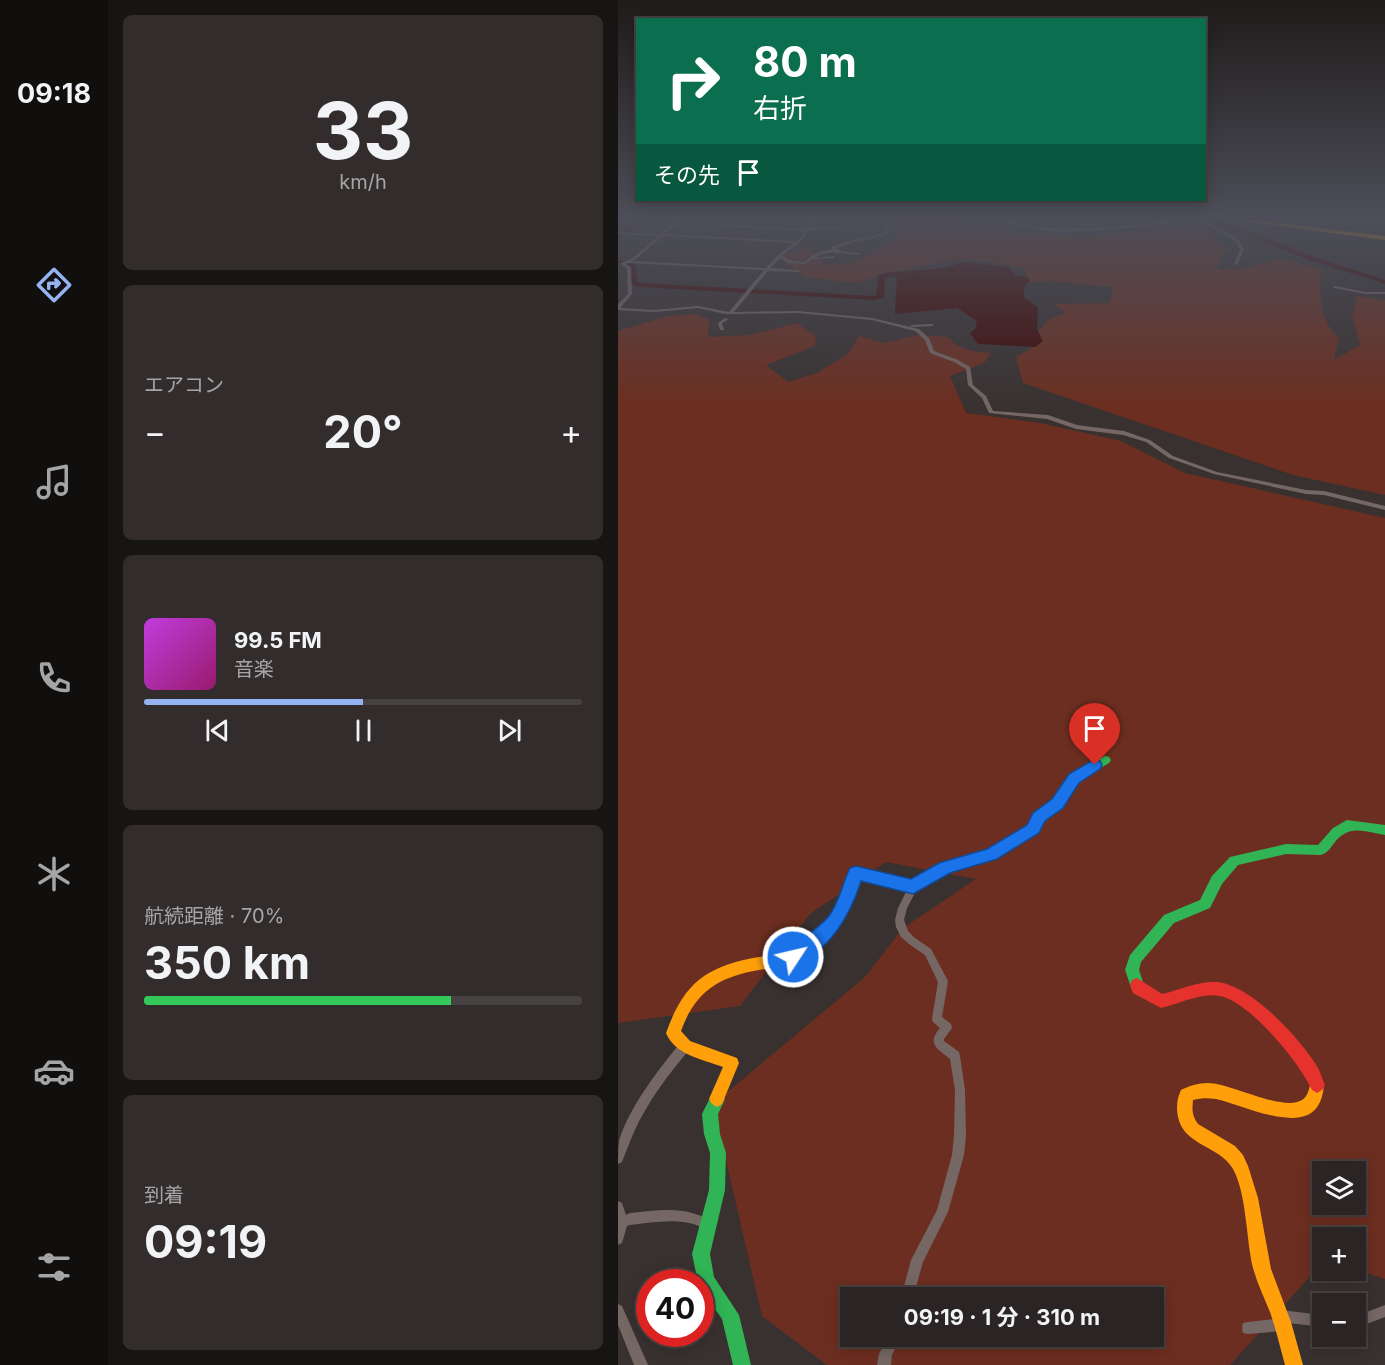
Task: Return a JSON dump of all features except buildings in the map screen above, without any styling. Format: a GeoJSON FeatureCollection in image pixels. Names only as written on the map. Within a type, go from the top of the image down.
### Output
{"type":"FeatureCollection","features":[{"type":"Feature","properties":{"kind":"street"},"geometry":{"type":"LineString","coordinates":[[618,308],[630,294],[630,282]]}},
{"type":"Feature","properties":{"kind":"street"},"geometry":{"type":"LineString","coordinates":[[722,328],[720,323],[730,317],[757,282]]}},
{"type":"Feature","properties":{"kind":"street"},"geometry":{"type":"LineString","coordinates":[[1335,287],[1366,294],[1385,293]]}},
{"type":"Feature","properties":{"kind":"street"},"geometry":{"type":"LineString","coordinates":[[618,308],[654,311],[698,307],[730,317],[761,314],[792,315],[872,319],[912,327],[931,326]]}},
{"type":"Feature","properties":{"kind":"street"},"geometry":{"type":"LineString","coordinates":[[758,320],[761,314]]}},
{"type":"Feature","properties":{"kind":"street"},"geometry":{"type":"LineString","coordinates":[[912,327],[927,339],[932,352],[957,361],[968,368],[971,385],[984,397],[991,412],[1048,417],[1076,427],[1124,433],[1149,441],[1171,457],[1216,473],[1306,492],[1324,493],[1385,508]]}},
{"type":"Feature","properties":{"kind":"street"},"geometry":{"type":"LineString","coordinates":[[910,1287],[917,1260],[942,1212],[958,1155],[960,1090],[955,1056],[939,1043],[939,1036],[947,1028],[937,1019],[942,981],[928,952],[909,938],[900,922],[901,909],[913,887],[934,873],[992,855],[1034,829],[1038,818],[1058,804],[1074,778],[1105,760]]}},
{"type":"Feature","properties":{"kind":"street"},"geometry":{"type":"LineString","coordinates":[[1294,1365],[1282,1320],[1262,1269],[1244,1176],[1240,1166],[1230,1153],[1194,1131],[1184,1118],[1182,1105],[1186,1095],[1200,1088],[1231,1095],[1265,1108],[1301,1110],[1312,1103],[1316,1095],[1318,1088],[1315,1077],[1301,1058],[1244,999],[1234,992],[1223,988],[1206,988],[1161,1001],[1138,988],[1132,970],[1135,959],[1169,919],[1205,904],[1220,875],[1234,861],[1286,849],[1321,850],[1343,826],[1353,825],[1385,830]]}},
{"type":"Feature","properties":{"kind":"street"},"geometry":{"type":"LineString","coordinates":[[742,1365],[730,1315],[706,1281],[702,1266],[703,1239],[717,1190],[718,1153],[712,1134],[710,1114],[732,1063],[685,1046],[673,1033],[695,987],[755,965],[783,962],[819,939],[835,921],[847,901],[856,873],[913,887]]}},
{"type":"Feature","properties":{"kind":"street"},"geometry":{"type":"LineString","coordinates":[[618,1158],[629,1124],[661,1074],[685,1046]]}},
{"type":"Feature","properties":{"kind":"street"},"geometry":{"type":"LineString","coordinates":[[618,1208],[622,1222],[618,1239]]}},
{"type":"Feature","properties":{"kind":"street"},"geometry":{"type":"LineString","coordinates":[[622,1222],[679,1215],[697,1218],[707,1224]]}},
{"type":"Feature","properties":{"kind":"street"},"geometry":{"type":"LineString","coordinates":[[618,1310],[641,1365]]}},
{"type":"Feature","properties":{"kind":"street"},"geometry":{"type":"LineString","coordinates":[[1366,1318],[1385,1311]]}},
{"type":"Feature","properties":{"kind":"street"},"geometry":{"type":"LineString","coordinates":[[1248,1328],[1282,1320],[1312,1321]]}},
{"type":"Feature","properties":{"kind":"street"},"geometry":{"type":"LineString","coordinates":[[884,1365],[890,1347]]}},
{"type":"Feature","properties":{"kind":"shaded area"},"geometry":{"type":"Polygon","coordinates":[[[897,282],[1029,282],[1023,288],[1025,298],[1038,307],[1037,329],[1043,341],[1035,347],[978,344],[970,333],[975,329],[977,321],[957,308],[895,314],[897,282]]]}},
{"type":"Feature","properties":{"kind":"shaded area"},"geometry":{"type":"Polygon","coordinates":[[[1059,282],[1320,282],[1324,315],[1332,331],[1339,338],[1334,360],[1360,345],[1352,315],[1357,296],[1385,300],[1385,495],[1293,475],[1023,383],[1016,357],[1042,342],[1038,333],[1049,319],[1065,313],[1055,304],[1110,303],[1113,287],[1059,282]]]}},
{"type":"Feature","properties":{"kind":"shaded area"},"geometry":{"type":"Polygon","coordinates":[[[694,314],[709,319],[708,337],[750,335],[797,323],[816,336],[815,346],[766,365],[788,382],[817,373],[848,354],[859,336],[885,343],[918,335],[948,337],[962,348],[991,353],[984,363],[950,376],[966,413],[1040,423],[1121,441],[1185,473],[1385,518],[1385,1279],[1366,1273],[1366,1227],[1312,1227],[1312,1274],[1230,1365],[827,1365],[762,1316],[713,1104],[865,977],[903,928],[976,879],[886,862],[810,914],[740,1006],[618,1023],[618,331],[668,316],[694,314]]]}},
{"type":"Feature","properties":{"kind":"waterway"},"geometry":{"type":"LineString","coordinates":[[633,282],[639,285],[874,298],[880,298],[881,282]]}},
{"type":"Feature","properties":{"kind":"traffic: fast"},"geometry":{"type":"LineString","coordinates":[[947,869],[992,855],[1034,829],[1038,818],[1058,803],[1074,778],[1105,760]]}},
{"type":"Feature","properties":{"kind":"traffic: fast"},"geometry":{"type":"LineString","coordinates":[[1137,985],[1132,970],[1135,959],[1169,919],[1205,904],[1217,880],[1234,861],[1286,849],[1321,850],[1337,831],[1347,825],[1385,830]]}},
{"type":"Feature","properties":{"kind":"traffic: fast"},"geometry":{"type":"LineString","coordinates":[[717,1099],[710,1114],[712,1134],[718,1153],[717,1190],[701,1254],[706,1281],[730,1315],[742,1365]]}},
{"type":"Feature","properties":{"kind":"traffic: slow"},"geometry":{"type":"LineString","coordinates":[[717,1099],[732,1063],[685,1046],[673,1033],[679,1016],[694,992],[704,983],[728,971],[760,963],[785,961],[810,946],[820,938],[842,908],[856,873],[913,887],[934,873],[947,869]]}},
{"type":"Feature","properties":{"kind":"traffic: slow"},"geometry":{"type":"LineString","coordinates":[[1294,1365],[1288,1340],[1262,1269],[1250,1198],[1242,1172],[1237,1161],[1229,1152],[1192,1129],[1184,1110],[1186,1095],[1206,1091],[1292,1111],[1305,1108],[1314,1100],[1317,1085]]}},
{"type":"Feature","properties":{"kind":"traffic: jam"},"geometry":{"type":"LineString","coordinates":[[1137,985],[1138,988],[1161,1001],[1205,989],[1220,989],[1231,993],[1246,1002],[1277,1029],[1304,1060],[1317,1085]]}},
{"type":"Feature","properties":{"kind":"route"},"geometry":{"type":"LineString","coordinates":[[793,957],[819,939],[835,921],[847,901],[853,875],[856,873],[905,887],[913,887],[945,868],[992,855],[1034,829],[1036,820],[1058,804],[1074,778],[1095,765]]}}]}
